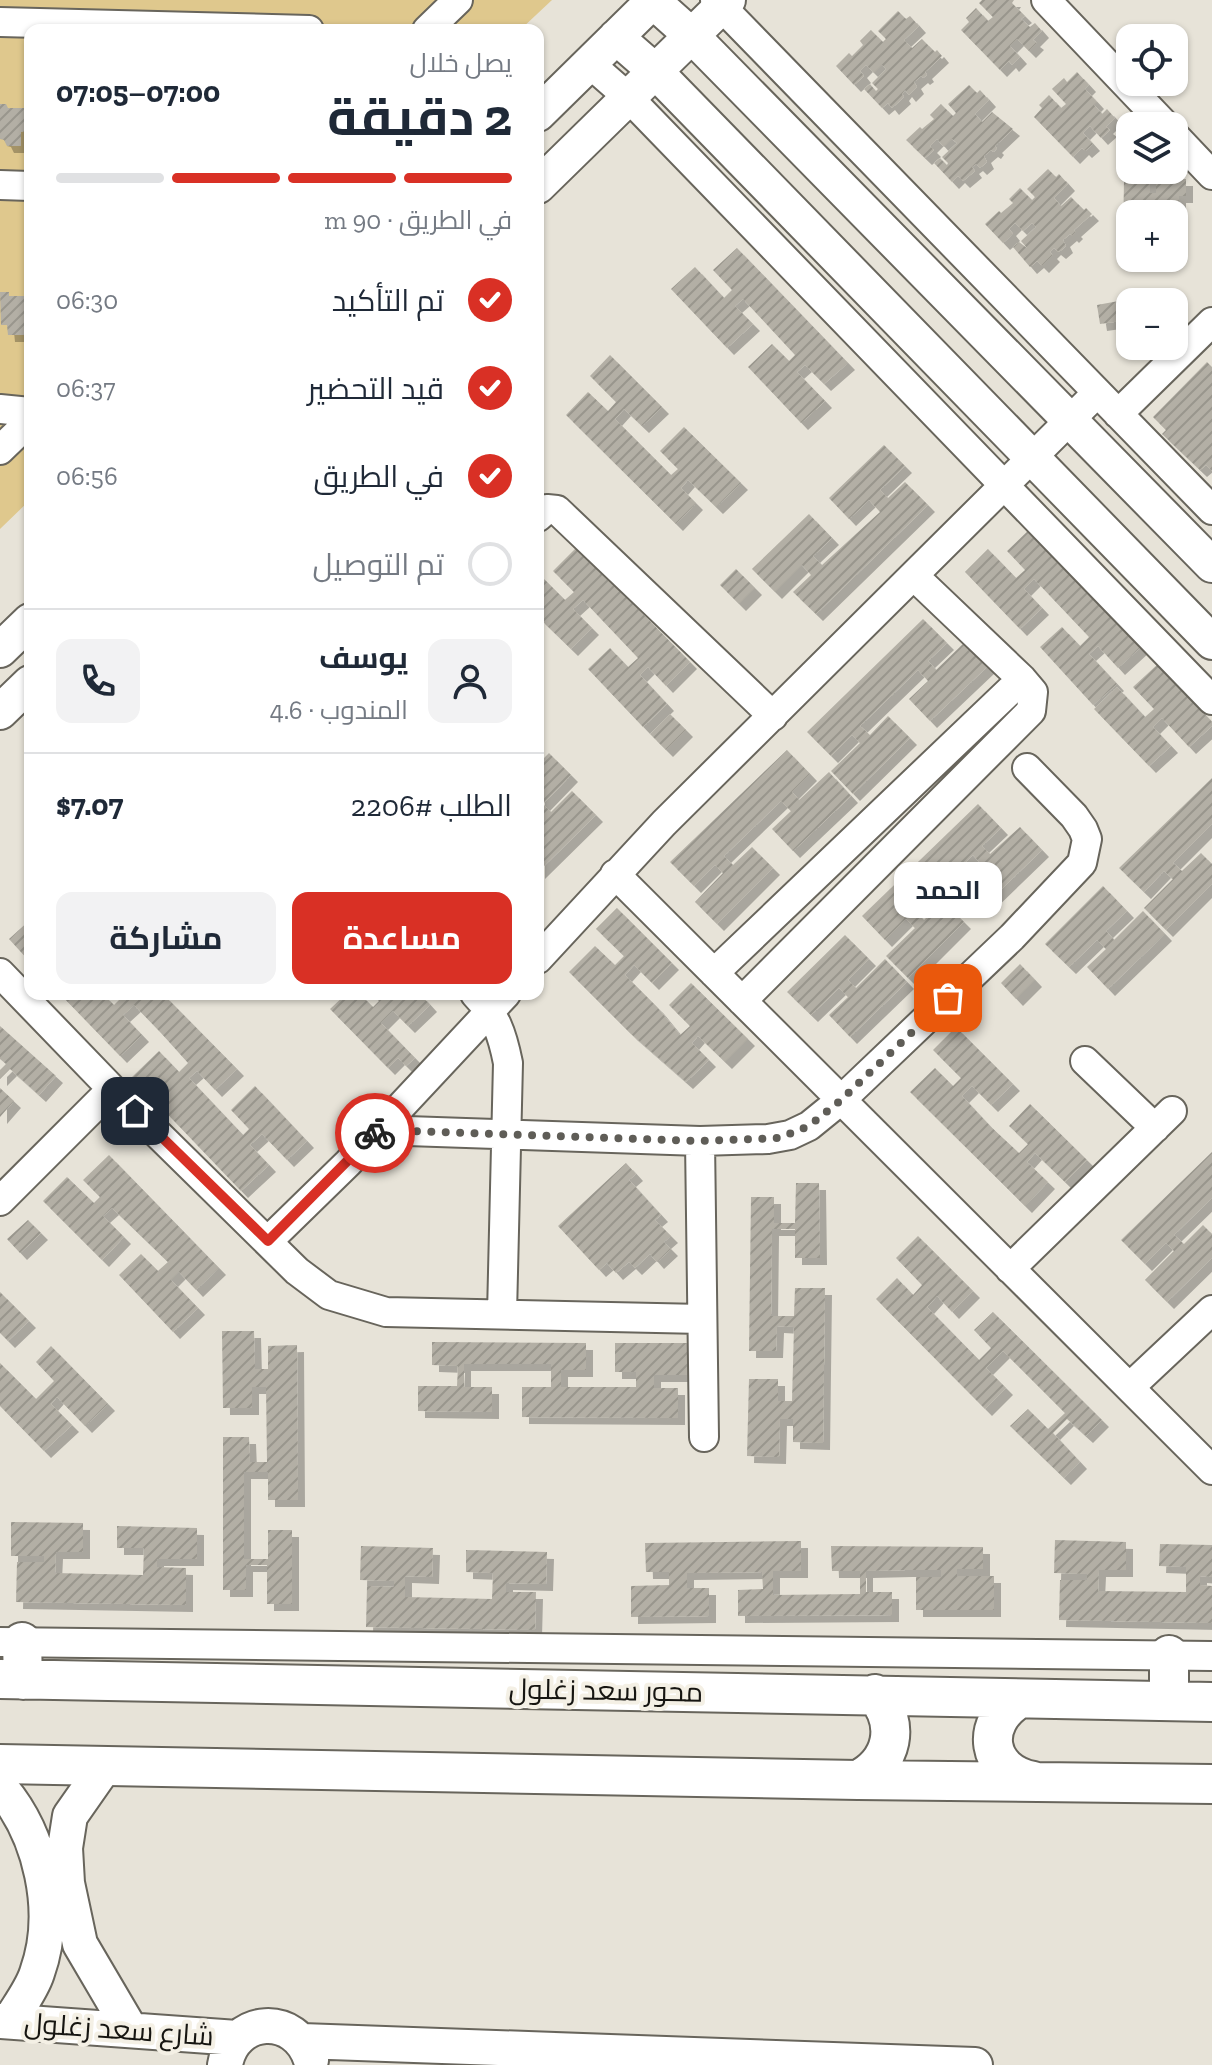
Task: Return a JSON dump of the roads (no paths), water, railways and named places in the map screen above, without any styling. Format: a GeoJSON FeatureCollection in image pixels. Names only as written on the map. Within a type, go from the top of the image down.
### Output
{"type":"FeatureCollection","features":[{"type":"Feature","properties":{"kind":"main road"},"geometry":{"type":"LineString","coordinates":[[11,1642],[12,1680]]}},
{"type":"Feature","properties":{"kind":"main road"},"geometry":{"type":"LineString","coordinates":[[1169,1655],[1169,1701]]}},
{"type":"Feature","properties":{"kind":"main road","name":"محور سعد زغلول"},"geometry":{"type":"LineString","coordinates":[[12,1680],[1212,1702]]}},
{"type":"Feature","properties":{"kind":"main road"},"geometry":{"type":"LineString","coordinates":[[858,1780],[878,1766],[890,1744],[891,1722],[875,1694]]}},
{"type":"Feature","properties":{"kind":"main road"},"geometry":{"type":"LineString","coordinates":[[1019,1699],[1001,1713],[993,1734],[993,1746],[996,1757],[1011,1774],[1033,1781]]}},
{"type":"Feature","properties":{"kind":"main road"},"geometry":{"type":"LineString","coordinates":[[0,1764],[1212,1784]]}},
{"type":"Feature","properties":{"kind":"street"},"geometry":{"type":"LineString","coordinates":[[433,24],[458,0]]}},
{"type":"Feature","properties":{"kind":"street"},"geometry":{"type":"LineString","coordinates":[[544,108],[653,1],[692,36],[1212,565]]}},
{"type":"Feature","properties":{"kind":"street"},"geometry":{"type":"LineString","coordinates":[[544,180],[692,36],[722,2],[1212,510]]}},
{"type":"Feature","properties":{"kind":"street"},"geometry":{"type":"LineString","coordinates":[[1059,5],[1154,112]]}},
{"type":"Feature","properties":{"kind":"street"},"geometry":{"type":"LineString","coordinates":[[0,22],[77,24]]}},
{"type":"Feature","properties":{"kind":"street"},"geometry":{"type":"LineString","coordinates":[[616,37],[655,71],[1212,642]]}},
{"type":"Feature","properties":{"kind":"street"},"geometry":{"type":"LineString","coordinates":[[589,63],[629,98],[1212,700]]}},
{"type":"Feature","properties":{"kind":"street"},"geometry":{"type":"LineString","coordinates":[[1188,150],[1212,175]]}},
{"type":"Feature","properties":{"kind":"street"},"geometry":{"type":"LineString","coordinates":[[0,185],[24,186]]}},
{"type":"Feature","properties":{"kind":"street"},"geometry":{"type":"LineString","coordinates":[[1118,414],[1212,322]]}},
{"type":"Feature","properties":{"kind":"street"},"geometry":{"type":"LineString","coordinates":[[544,952],[615,874],[1097,393]]}},
{"type":"Feature","properties":{"kind":"street"},"geometry":{"type":"LineString","coordinates":[[0,409],[24,411]]}},
{"type":"Feature","properties":{"kind":"street"},"geometry":{"type":"LineString","coordinates":[[0,450],[24,427]]}},
{"type":"Feature","properties":{"kind":"street"},"geometry":{"type":"LineString","coordinates":[[544,512],[557,510],[773,716]]}},
{"type":"Feature","properties":{"kind":"street"},"geometry":{"type":"LineString","coordinates":[[742,1001],[1031,711],[1033,692],[1022,679],[914,576]]}},
{"type":"Feature","properties":{"kind":"street"},"geometry":{"type":"LineString","coordinates":[[0,650],[24,627]]}},
{"type":"Feature","properties":{"kind":"street"},"geometry":{"type":"LineString","coordinates":[[714,973],[1022,679]]}},
{"type":"Feature","properties":{"kind":"street"},"geometry":{"type":"LineString","coordinates":[[0,712],[24,689]]}},
{"type":"Feature","properties":{"kind":"street"},"geometry":{"type":"LineString","coordinates":[[378,1130],[700,1141],[768,1139],[790,1135],[809,1126],[841,1100],[1012,937],[1082,863],[1087,839],[1083,829],[1027,768]]}},
{"type":"Feature","properties":{"kind":"street"},"geometry":{"type":"LineString","coordinates":[[615,874],[1212,1470]]}},
{"type":"Feature","properties":{"kind":"street"},"geometry":{"type":"LineString","coordinates":[[0,973],[24,998]]}},
{"type":"Feature","properties":{"kind":"street"},"geometry":{"type":"LineString","coordinates":[[26,1000],[112,1089],[314,1286],[340,1299],[386,1312],[702,1319]]}},
{"type":"Feature","properties":{"kind":"street"},"geometry":{"type":"LineString","coordinates":[[268,1241],[378,1130],[491,1000]]}},
{"type":"Feature","properties":{"kind":"street"},"geometry":{"type":"LineString","coordinates":[[491,1000],[508,1063],[502,1314]]}},
{"type":"Feature","properties":{"kind":"street"},"geometry":{"type":"LineString","coordinates":[[1010,1269],[1163,1120],[1085,1061]]}},
{"type":"Feature","properties":{"kind":"street"},"geometry":{"type":"LineString","coordinates":[[1,1196],[112,1089]]}},
{"type":"Feature","properties":{"kind":"street"},"geometry":{"type":"LineString","coordinates":[[700,1141],[704,1437]]}},
{"type":"Feature","properties":{"kind":"street"},"geometry":{"type":"LineString","coordinates":[[1130,1387],[1212,1310]]}},
{"type":"Feature","properties":{"kind":"street"},"geometry":{"type":"LineString","coordinates":[[11,1642],[1212,1656]]}},
{"type":"Feature","properties":{"kind":"street"},"geometry":{"type":"LineString","coordinates":[[105,1766],[70,1816],[65,1848],[67,1883],[80,1944],[130,2029]]}},
{"type":"Feature","properties":{"kind":"street"},"geometry":{"type":"LineString","coordinates":[[0,1787],[29,1829],[45,1893],[46,1934],[38,1972],[5,2021]]}},
{"type":"Feature","properties":{"kind":"street","name":"شارع سعد زغلول"},"geometry":{"type":"LineString","coordinates":[[5,2021],[130,2029],[231,2052]]}},
{"type":"Feature","properties":{"kind":"street"},"geometry":{"type":"LineString","coordinates":[[231,2052],[247,2031],[270,2025],[293,2033],[307,2053],[975,2065]]}},
{"type":"Feature","properties":{"kind":"place","name":"الحمد"},"geometry":{"type":"Point","coordinates":[948,998]}}]}
